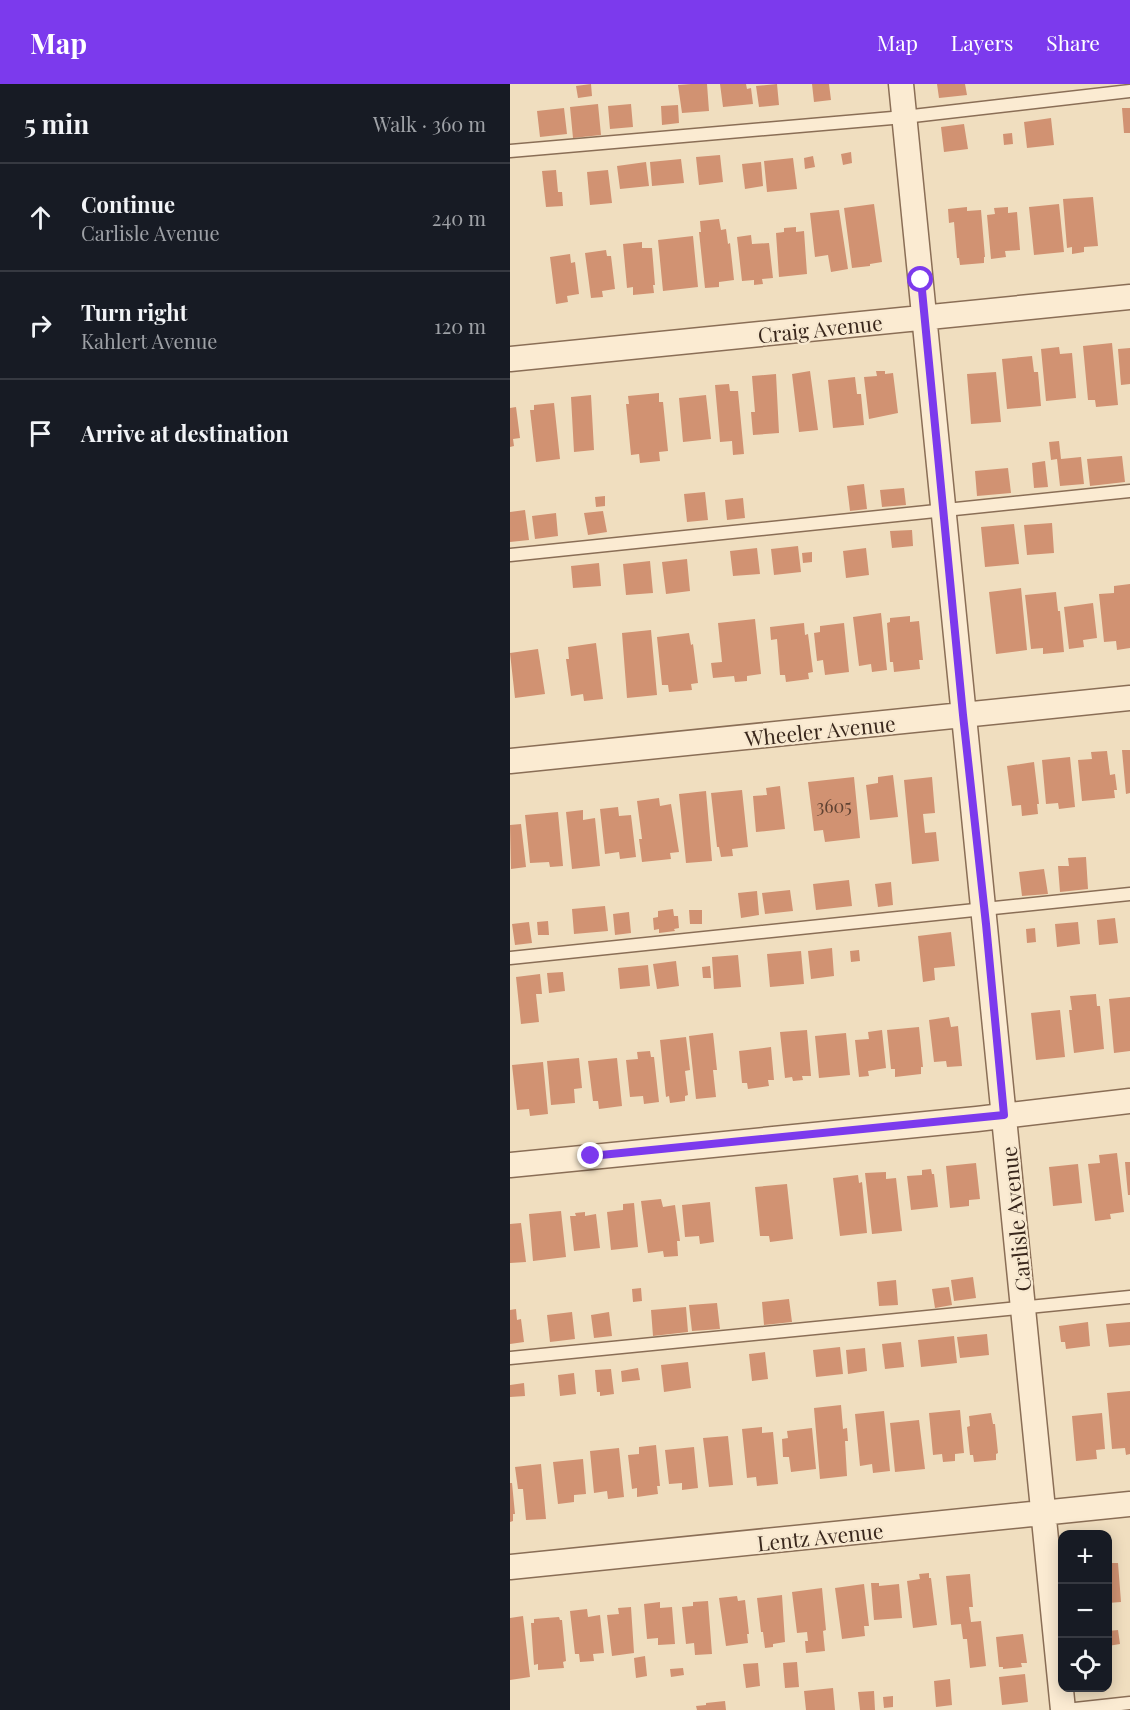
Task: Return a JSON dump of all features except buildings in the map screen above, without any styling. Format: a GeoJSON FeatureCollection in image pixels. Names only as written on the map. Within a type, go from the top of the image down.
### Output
{"type":"FeatureCollection","features":[{"type":"Feature","properties":{"kind":"street","name":"Carlisle Avenue"},"geometry":{"type":"LineString","coordinates":[[901,84],[1043,1513],[1065,1710]]}},
{"type":"Feature","properties":{"kind":"street","name":"Craig Avenue"},"geometry":{"type":"LineString","coordinates":[[510,359],[1130,297]]}},
{"type":"Feature","properties":{"kind":"street","name":"Wheeler Avenue"},"geometry":{"type":"LineString","coordinates":[[510,761],[1130,698]]}},
{"type":"Feature","properties":{"kind":"street"},"geometry":{"type":"LineString","coordinates":[[510,1165],[1130,1101]]}},
{"type":"Feature","properties":{"kind":"street","name":"Lentz Avenue"},"geometry":{"type":"LineString","coordinates":[[510,1567],[1130,1504]]}},
{"type":"Feature","properties":{"kind":"lane"},"geometry":{"type":"LineString","coordinates":[[510,151],[904,117],[1130,91]]}},
{"type":"Feature","properties":{"kind":"lane"},"geometry":{"type":"LineString","coordinates":[[510,555],[1130,491]]}},
{"type":"Feature","properties":{"kind":"lane"},"geometry":{"type":"LineString","coordinates":[[510,958],[1130,894]]}},
{"type":"Feature","properties":{"kind":"lane"},"geometry":{"type":"LineString","coordinates":[[510,1358],[1130,1297]]}},
{"type":"Feature","properties":{"kind":"lane"},"geometry":{"type":"LineString","coordinates":[[1065,1710],[1130,1702]]}},
{"type":"Feature","properties":{"kind":"route"},"geometry":{"type":"LineString","coordinates":[[591,1156],[1004,1115],[921,280]]}}]}
